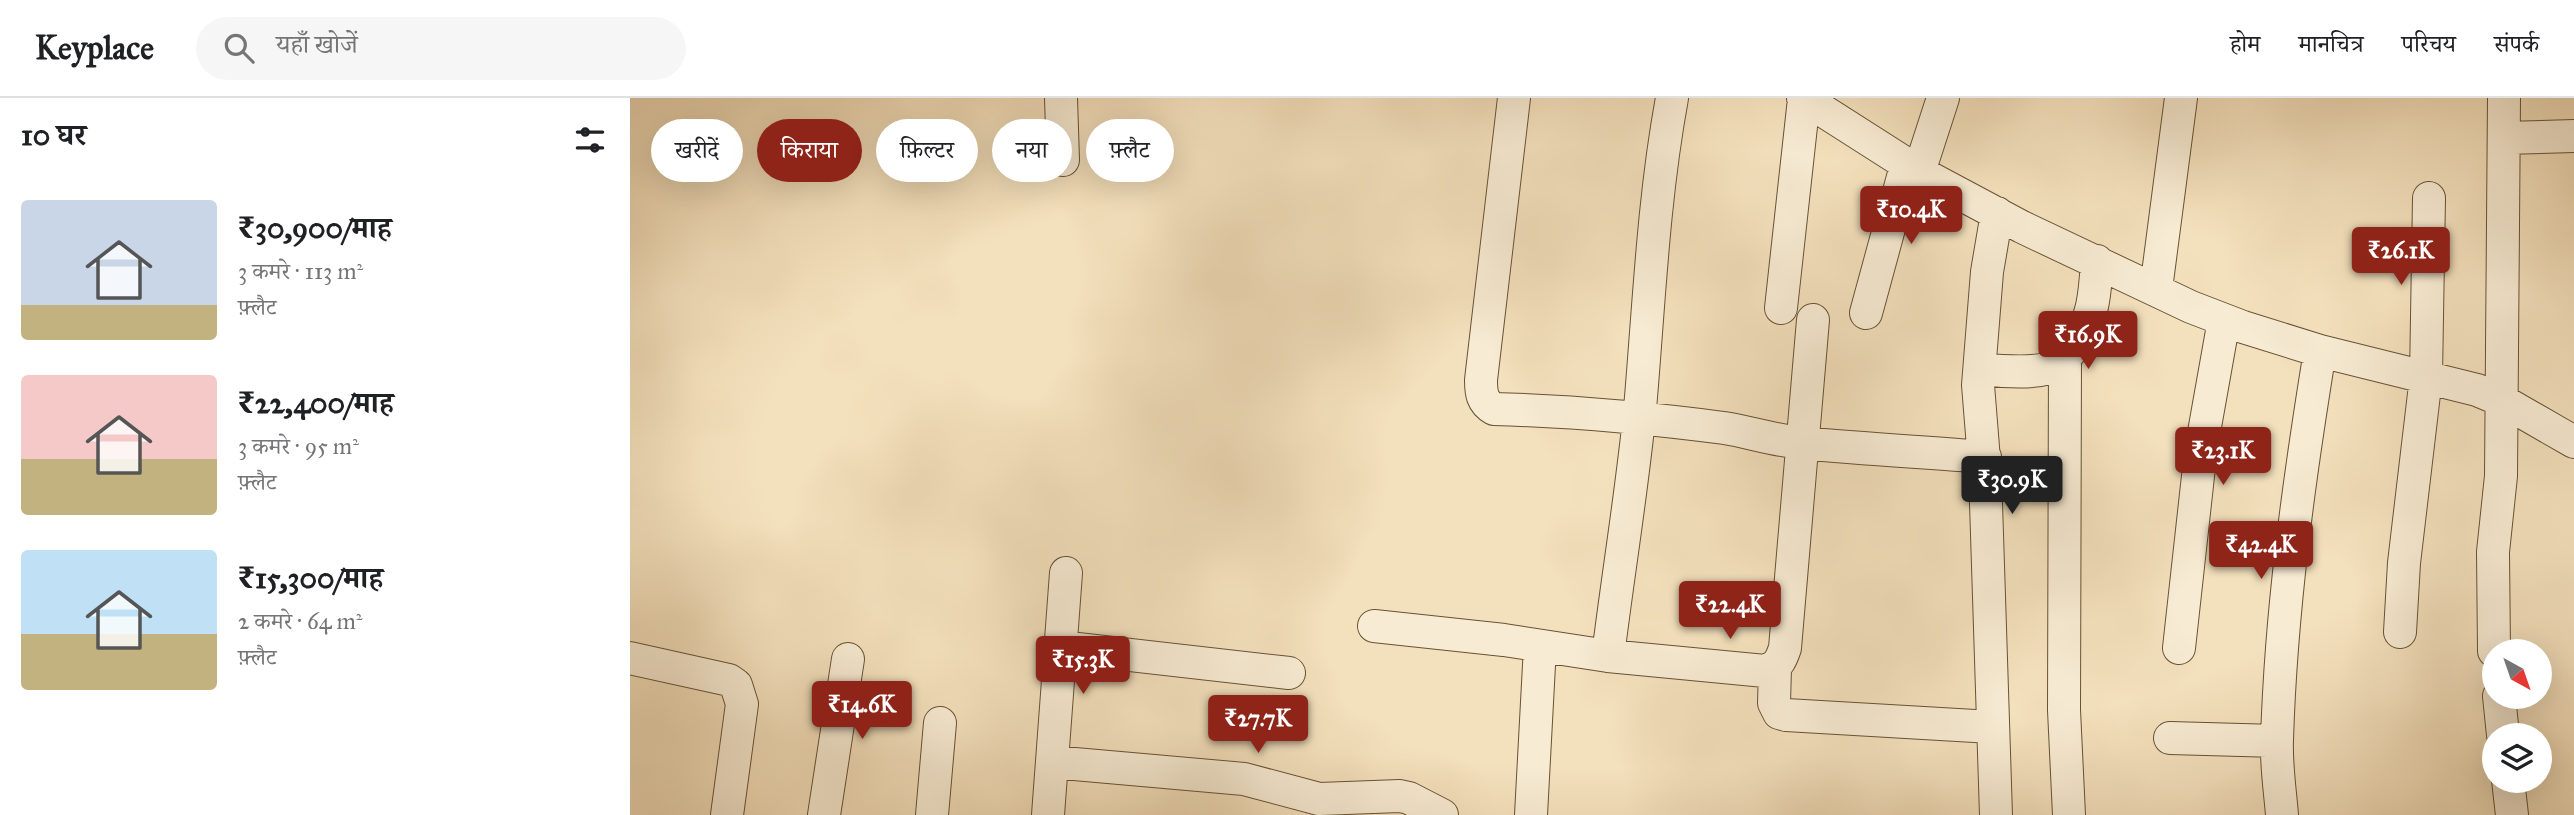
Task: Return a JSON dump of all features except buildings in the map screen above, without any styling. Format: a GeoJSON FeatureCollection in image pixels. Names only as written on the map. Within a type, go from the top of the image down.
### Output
{"type":"FeatureCollection","features":[{"type":"Feature","properties":{"kind":"street"},"geometry":{"type":"LineString","coordinates":[[1061,98],[1062,119]]}},
{"type":"Feature","properties":{"kind":"street"},"geometry":{"type":"LineString","coordinates":[[1514,98],[1482,380],[1483,398],[1487,404],[1494,409],[1639,417],[1734,430],[1802,443],[1984,457]]}},
{"type":"Feature","properties":{"kind":"street"},"geometry":{"type":"LineString","coordinates":[[1608,656],[1639,417],[1650,269],[1661,162],[1671,98]]}},
{"type":"Feature","properties":{"kind":"street"},"geometry":{"type":"LineString","coordinates":[[1781,308],[1803,98],[1913,169],[1997,213],[2224,320],[2320,351],[2477,390],[2501,400],[2574,442]]}},
{"type":"Feature","properties":{"kind":"street"},"geometry":{"type":"LineString","coordinates":[[1866,313],[1913,169],[1943,98]]}},
{"type":"Feature","properties":{"kind":"street"},"geometry":{"type":"LineString","coordinates":[[2156,289],[2181,98]]}},
{"type":"Feature","properties":{"kind":"street"},"geometry":{"type":"LineString","coordinates":[[2494,639],[2493,552],[2501,476],[2504,98]]}},
{"type":"Feature","properties":{"kind":"street"},"geometry":{"type":"LineString","coordinates":[[2504,138],[2574,136]]}},
{"type":"Feature","properties":{"kind":"street"},"geometry":{"type":"LineString","coordinates":[[2400,632],[2404,563],[2426,377],[2429,198]]}},
{"type":"Feature","properties":{"kind":"street"},"geometry":{"type":"LineString","coordinates":[[1996,815],[1984,457],[1978,385],[1987,272],[1997,213]]}},
{"type":"Feature","properties":{"kind":"street"},"geometry":{"type":"LineString","coordinates":[[1980,369],[2038,369],[2056,365],[2065,358],[2084,332],[2092,314],[2097,261]]}},
{"type":"Feature","properties":{"kind":"street"},"geometry":{"type":"LineString","coordinates":[[1813,320],[1785,648],[1775,668],[1774,703],[1779,713],[1786,715],[1992,727]]}},
{"type":"Feature","properties":{"kind":"street"},"geometry":{"type":"LineString","coordinates":[[2179,648],[2201,449],[2224,320]]}},
{"type":"Feature","properties":{"kind":"street"},"geometry":{"type":"LineString","coordinates":[[2282,815],[2277,741],[2289,568],[2302,457],[2320,351]]}},
{"type":"Feature","properties":{"kind":"street"},"geometry":{"type":"LineString","coordinates":[[2065,358],[2064,710],[2069,815]]}},
{"type":"Feature","properties":{"kind":"street"},"geometry":{"type":"LineString","coordinates":[[1048,815],[1066,573]]}},
{"type":"Feature","properties":{"kind":"street"},"geometry":{"type":"LineString","coordinates":[[1374,626],[1608,656],[1765,671],[1775,668]]}},
{"type":"Feature","properties":{"kind":"street"},"geometry":{"type":"LineString","coordinates":[[1531,815],[1540,646]]}},
{"type":"Feature","properties":{"kind":"street"},"geometry":{"type":"LineString","coordinates":[[1060,647],[1289,673]]}},
{"type":"Feature","properties":{"kind":"street"},"geometry":{"type":"LineString","coordinates":[[630,658],[729,680],[736,685],[742,704],[727,815]]}},
{"type":"Feature","properties":{"kind":"street"},"geometry":{"type":"LineString","coordinates":[[824,815],[848,659]]}},
{"type":"Feature","properties":{"kind":"street"},"geometry":{"type":"LineString","coordinates":[[932,815],[940,723]]}},
{"type":"Feature","properties":{"kind":"street"},"geometry":{"type":"LineString","coordinates":[[2170,738],[2277,741]]}},
{"type":"Feature","properties":{"kind":"street"},"geometry":{"type":"LineString","coordinates":[[1052,762],[1244,779],[1319,799],[1399,806],[1441,815]]}},
{"type":"Feature","properties":{"kind":"street"},"geometry":{"type":"LineString","coordinates":[[2509,793],[2512,815]]}}]}
